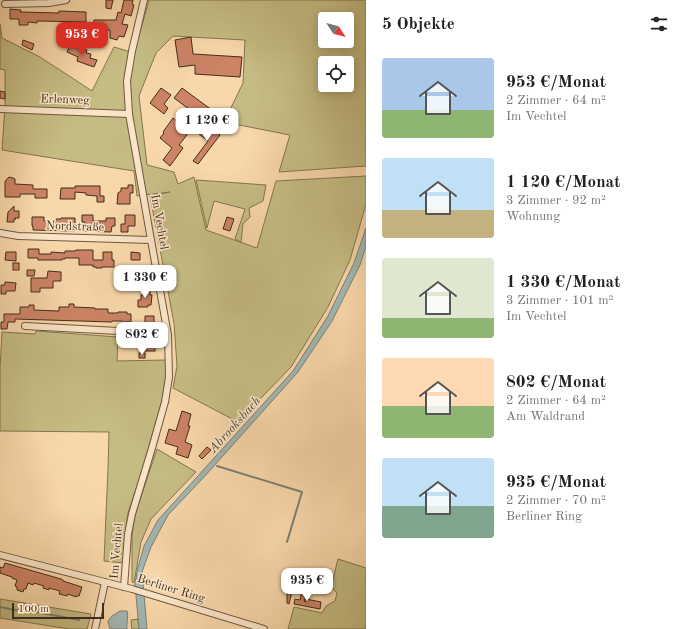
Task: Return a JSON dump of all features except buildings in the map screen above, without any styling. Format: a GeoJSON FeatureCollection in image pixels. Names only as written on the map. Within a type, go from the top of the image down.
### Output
{"type":"FeatureCollection","features":[{"type":"Feature","properties":{"kind":"street"},"geometry":{"type":"LineString","coordinates":[[5,4],[28,2],[48,3],[66,0]]}},
{"type":"Feature","properties":{"kind":"street","name":"Im Vechtel"},"geometry":{"type":"LineString","coordinates":[[124,587],[128,534],[132,514],[166,402],[169,377],[168,335],[150,240],[129,114],[127,81],[132,51],[144,0]]}},
{"type":"Feature","properties":{"kind":"street","name":"Erlenweg"},"geometry":{"type":"LineString","coordinates":[[0,109],[129,114]]}},
{"type":"Feature","properties":{"kind":"street","name":"Nordstraße"},"geometry":{"type":"LineString","coordinates":[[0,233],[18,236],[150,240]]}},
{"type":"Feature","properties":{"kind":"street"},"geometry":{"type":"LineString","coordinates":[[25,326],[168,335]]}},
{"type":"Feature","properties":{"kind":"street","name":"Berliner Ring"},"geometry":{"type":"LineString","coordinates":[[0,555],[147,593],[264,629]]}},
{"type":"Feature","properties":{"kind":"street"},"geometry":{"type":"LineString","coordinates":[[95,629],[105,582]]}},
{"type":"Feature","properties":{"kind":"shaded area"},"geometry":{"type":"Polygon","coordinates":[[[149,0],[366,0],[366,166],[279,172],[290,135],[224,122],[243,83],[245,40],[173,36],[156,53],[139,96],[147,165],[174,172],[178,184],[194,177],[206,230],[257,248],[276,181],[366,176],[366,204],[350,260],[328,307],[291,367],[238,422],[173,388],[177,366],[174,323],[150,196],[170,192],[137,196],[134,171],[2,150],[5,106],[5,70],[0,69],[0,24],[2,38],[40,57],[92,91],[114,47],[134,53],[149,0]]]}},
{"type":"Feature","properties":{"kind":"shaded area"},"geometry":{"type":"Polygon","coordinates":[[[196,180],[266,185],[263,201],[249,208],[250,217],[243,224],[241,242],[235,239],[245,209],[214,201],[207,228],[196,180]]]}},
{"type":"Feature","properties":{"kind":"shaded area"},"geometry":{"type":"Polygon","coordinates":[[[36,331],[118,337],[117,361],[166,360],[166,375],[162,400],[142,471],[128,513],[123,563],[104,561],[109,432],[0,431],[0,369],[2,332],[35,334],[36,331]]]}},
{"type":"Feature","properties":{"kind":"shaded area"},"geometry":{"type":"Polygon","coordinates":[[[157,449],[196,472],[151,519],[141,542],[134,583],[132,582],[132,535],[135,515],[157,449]]]}},
{"type":"Feature","properties":{"kind":"shaded area"},"geometry":{"type":"Polygon","coordinates":[[[338,559],[366,568],[366,629],[288,629],[294,607],[322,613],[326,606],[335,601],[337,593],[331,587],[338,559]]]}},
{"type":"Feature","properties":{"kind":"shaded area"},"geometry":{"type":"Polygon","coordinates":[[[0,599],[91,614],[87,629],[69,629],[0,618],[0,599]]]}},
{"type":"Feature","properties":{"kind":"shaded area"},"geometry":{"type":"Polygon","coordinates":[[[138,619],[139,629],[132,629],[131,620],[138,619]]]}},
{"type":"Feature","properties":{"kind":"water"},"geometry":{"type":"Polygon","coordinates":[[[366,228],[366,246],[360,265],[332,321],[298,372],[168,515],[151,547],[142,572],[147,629],[139,629],[135,584],[137,571],[144,546],[158,520],[293,371],[328,316],[354,263],[366,228]]]}},
{"type":"Feature","properties":{"kind":"water"},"geometry":{"type":"Polygon","coordinates":[[[120,611],[127,611],[127,629],[110,629],[108,621],[112,616],[120,611]]]}},
{"type":"Feature","properties":{"kind":"waterway"},"geometry":{"type":"LineString","coordinates":[[217,466],[302,492],[287,542]]}},
{"type":"Feature","properties":{"kind":"waterway"},"geometry":{"type":"LineString","coordinates":[[0,607],[79,620]]}},
{"type":"Feature","properties":{"kind":"water label","name":"Abrooksbach"},"geometry":{"type":"Point","coordinates":[235,425]}}]}
